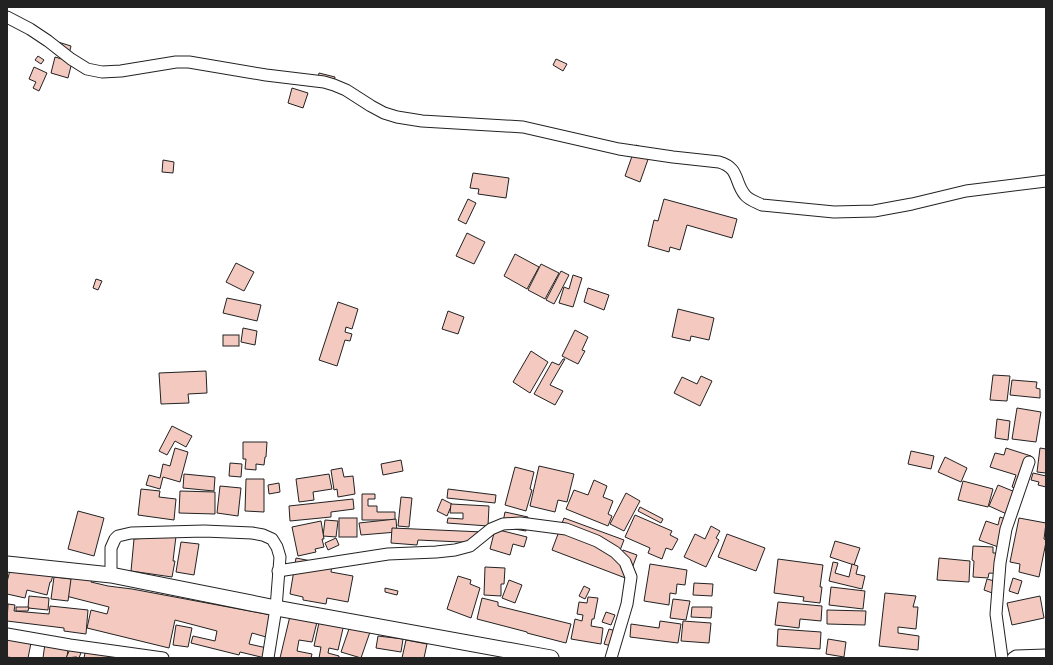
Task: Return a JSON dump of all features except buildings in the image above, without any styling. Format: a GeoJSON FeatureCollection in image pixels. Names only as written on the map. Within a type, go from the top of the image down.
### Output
{"type":"FeatureCollection","features":[{"type":"Feature","properties":{"kind":"main road"},"geometry":{"type":"LineString","coordinates":[[7,564],[111,574],[276,608],[551,658]]}},
{"type":"Feature","properties":{"kind":"street"},"geometry":{"type":"LineString","coordinates":[[7,17],[30,29],[87,69],[102,72],[121,71],[176,62],[189,62],[266,75],[324,82],[346,90],[384,113],[397,117],[422,121],[523,127],[619,149],[719,162],[730,167],[736,174],[746,196],[762,205],[834,212],[874,211],[912,204],[966,191],[1046,181]]}},
{"type":"Feature","properties":{"kind":"street"},"geometry":{"type":"LineString","coordinates":[[1002,658],[996,614],[1000,563],[1006,529],[1029,462]]}},
{"type":"Feature","properties":{"kind":"street"},"geometry":{"type":"LineString","coordinates":[[278,571],[388,554],[456,550],[470,546],[491,528],[503,524],[520,524],[566,529],[597,541],[615,552],[625,562],[631,577],[626,604],[610,658]]}},
{"type":"Feature","properties":{"kind":"street"},"geometry":{"type":"LineString","coordinates":[[111,574],[111,548],[115,539],[118,536],[131,533],[204,531],[252,533],[263,535],[272,539],[277,547],[280,557],[276,608],[268,658]]}},
{"type":"Feature","properties":{"kind":"street"},"geometry":{"type":"LineString","coordinates":[[7,634],[70,645],[164,658]]}},
{"type":"Feature","properties":{"kind":"street"},"geometry":{"type":"LineString","coordinates":[[1013,658],[1016,656],[1046,654]]}}]}
